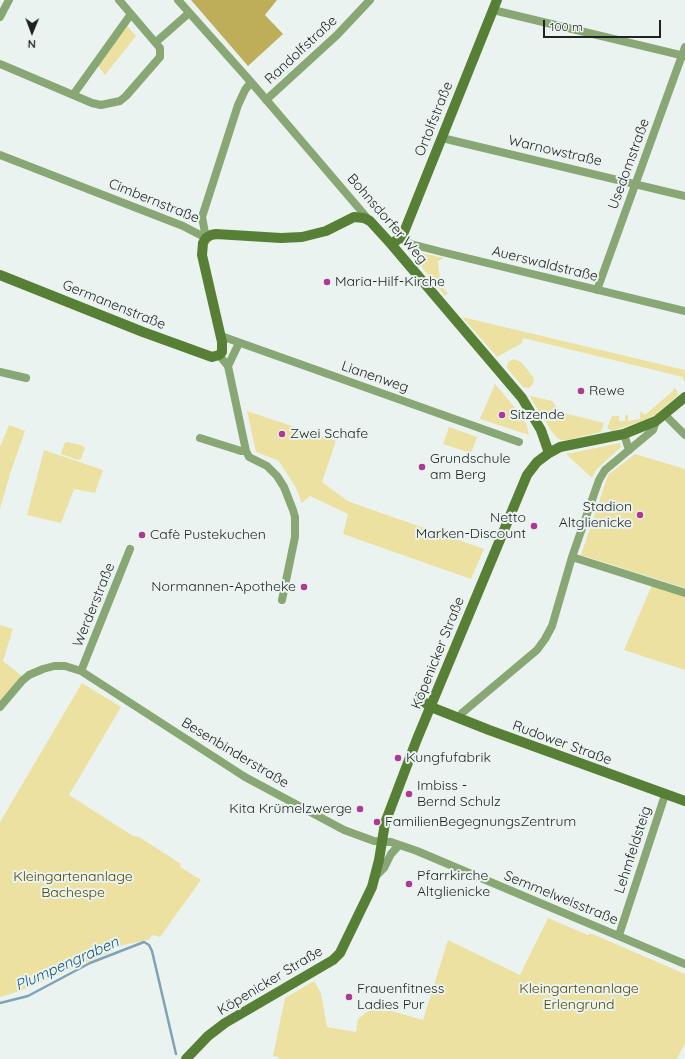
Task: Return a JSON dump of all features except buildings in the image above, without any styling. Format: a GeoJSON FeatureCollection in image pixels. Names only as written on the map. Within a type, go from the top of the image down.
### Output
{"type":"FeatureCollection","features":[{"type":"Feature","properties":{"kind":"street"},"geometry":{"type":"LineString","coordinates":[[0,17],[9,0]]}},
{"type":"Feature","properties":{"kind":"street"},"geometry":{"type":"LineString","coordinates":[[0,64],[92,103],[101,105],[120,101],[160,57],[160,48],[119,0]]}},
{"type":"Feature","properties":{"kind":"street","name":"Bohnsdorfer Weg"},"geometry":{"type":"LineString","coordinates":[[178,0],[251,82],[522,398],[541,430],[549,453]]}},
{"type":"Feature","properties":{"kind":"street","name":"Randolfstraße"},"geometry":{"type":"LineString","coordinates":[[266,100],[337,35],[370,0]]}},
{"type":"Feature","properties":{"kind":"street","name":"Ortolfstraße"},"geometry":{"type":"LineString","coordinates":[[400,238],[404,232],[497,0]]}},
{"type":"Feature","properties":{"kind":"street"},"geometry":{"type":"LineString","coordinates":[[493,10],[684,56]]}},
{"type":"Feature","properties":{"kind":"street"},"geometry":{"type":"LineString","coordinates":[[156,42],[189,13]]}},
{"type":"Feature","properties":{"kind":"street"},"geometry":{"type":"LineString","coordinates":[[73,95],[131,14]]}},
{"type":"Feature","properties":{"kind":"street","name":"Usedomstraße"},"geometry":{"type":"LineString","coordinates":[[597,290],[684,56],[685,47]]}},
{"type":"Feature","properties":{"kind":"street"},"geometry":{"type":"LineString","coordinates":[[251,82],[245,90],[238,105],[202,216],[206,238],[203,243],[202,255],[221,336],[222,348],[219,355],[228,366],[246,451],[249,457],[267,466],[277,476],[284,487],[295,518],[295,537],[282,600]]}},
{"type":"Feature","properties":{"kind":"street","name":"Warnowstraße"},"geometry":{"type":"LineString","coordinates":[[442,138],[685,196]]}},
{"type":"Feature","properties":{"kind":"street","name":"Cimbernstraße"},"geometry":{"type":"LineString","coordinates":[[0,155],[183,226],[206,238],[216,234],[281,238],[302,237],[326,231],[354,217],[359,217],[370,221]]}},
{"type":"Feature","properties":{"kind":"street"},"geometry":{"type":"LineString","coordinates":[[391,244],[400,238]]}},
{"type":"Feature","properties":{"kind":"street","name":"Auerswaldstraße"},"geometry":{"type":"LineString","coordinates":[[400,238],[411,244],[685,311]]}},
{"type":"Feature","properties":{"kind":"street","name":"Germanenstraße"},"geometry":{"type":"LineString","coordinates":[[0,275],[207,357],[219,355]]}},
{"type":"Feature","properties":{"kind":"street","name":"Lianenweg"},"geometry":{"type":"LineString","coordinates":[[221,336],[519,442]]}},
{"type":"Feature","properties":{"kind":"street"},"geometry":{"type":"LineString","coordinates":[[228,366],[238,343]]}},
{"type":"Feature","properties":{"kind":"street"},"geometry":{"type":"LineString","coordinates":[[0,372],[26,378]]}},
{"type":"Feature","properties":{"kind":"street"},"geometry":{"type":"LineString","coordinates":[[549,453],[560,448],[624,434],[656,421],[685,397]]}},
{"type":"Feature","properties":{"kind":"street"},"geometry":{"type":"LineString","coordinates":[[665,415],[685,435]]}},
{"type":"Feature","properties":{"kind":"street"},"geometry":{"type":"LineString","coordinates":[[459,719],[462,713],[537,650],[541,644],[552,626],[572,558],[599,480],[605,470],[653,430],[656,421]]}},
{"type":"Feature","properties":{"kind":"street"},"geometry":{"type":"LineString","coordinates":[[624,434],[629,450]]}},
{"type":"Feature","properties":{"kind":"street"},"geometry":{"type":"LineString","coordinates":[[200,438],[241,451],[246,451]]}},
{"type":"Feature","properties":{"kind":"street","name":"Köpenicker Straße"},"geometry":{"type":"LineString","coordinates":[[186,1059],[208,1036],[225,1023],[340,954],[372,887],[376,876],[385,823],[494,551],[527,475],[537,462],[549,453]]}},
{"type":"Feature","properties":{"kind":"street","name":"Werderstraße"},"geometry":{"type":"LineString","coordinates":[[81,671],[130,549]]}},
{"type":"Feature","properties":{"kind":"street"},"geometry":{"type":"LineString","coordinates":[[572,558],[685,593]]}},
{"type":"Feature","properties":{"kind":"street","name":"Besenbinderstraße"},"geometry":{"type":"LineString","coordinates":[[0,707],[29,675],[54,666],[65,666],[81,671],[245,777],[344,830],[374,841],[382,841]]}},
{"type":"Feature","properties":{"kind":"street","name":"Rudower Straße"},"geometry":{"type":"LineString","coordinates":[[422,700],[431,707],[528,746],[685,802]]}},
{"type":"Feature","properties":{"kind":"street","name":"Lehmfeldsteig"},"geometry":{"type":"LineString","coordinates":[[619,935],[665,795]]}},
{"type":"Feature","properties":{"kind":"street","name":"Semmelweisstraße"},"geometry":{"type":"LineString","coordinates":[[382,841],[399,845],[619,935],[685,964]]}},
{"type":"Feature","properties":{"kind":"street","name":"Köpenicker Straße"},"geometry":{"type":"LineString","coordinates":[[376,876],[384,868],[391,854],[399,845]]}},
{"type":"Feature","properties":{"kind":"green space"},"geometry":{"type":"Polygon","coordinates":[[[127,26],[136,36],[105,75],[98,66],[127,26]]]}},
{"type":"Feature","properties":{"kind":"green space"},"geometry":{"type":"Polygon","coordinates":[[[408,250],[444,258],[438,261],[440,281],[442,287],[448,293],[445,296],[408,250]]]}},
{"type":"Feature","properties":{"kind":"green space"},"geometry":{"type":"Polygon","coordinates":[[[462,317],[685,370],[685,381],[683,380],[683,377],[523,338],[522,343],[497,357],[462,317]]]}},
{"type":"Feature","properties":{"kind":"green space"},"geometry":{"type":"Polygon","coordinates":[[[514,359],[521,362],[534,378],[533,384],[529,388],[523,387],[507,368],[508,362],[514,359]]]}},
{"type":"Feature","properties":{"kind":"green space"},"geometry":{"type":"Polygon","coordinates":[[[495,384],[521,415],[527,426],[529,435],[480,419],[495,384]]]}},
{"type":"Feature","properties":{"kind":"green space"},"geometry":{"type":"Polygon","coordinates":[[[673,387],[677,390],[678,395],[656,414],[645,420],[612,431],[607,428],[612,416],[619,416],[619,421],[625,421],[625,415],[628,415],[628,421],[640,419],[641,412],[645,415],[674,390],[673,387]]]}},
{"type":"Feature","properties":{"kind":"green space"},"geometry":{"type":"Polygon","coordinates":[[[530,397],[552,401],[560,412],[604,423],[601,432],[567,440],[557,438],[530,397]]]}},
{"type":"Feature","properties":{"kind":"green space"},"geometry":{"type":"Polygon","coordinates":[[[247,411],[336,441],[322,482],[350,502],[484,549],[471,579],[343,534],[348,514],[310,496],[302,503],[295,486],[280,463],[277,460],[256,452],[247,411]]]}},
{"type":"Feature","properties":{"kind":"green space"},"geometry":{"type":"Polygon","coordinates":[[[9,425],[25,431],[0,509],[0,447],[9,425]]]}},
{"type":"Feature","properties":{"kind":"green space"},"geometry":{"type":"Polygon","coordinates":[[[449,427],[477,437],[471,453],[443,444],[449,427]]]}},
{"type":"Feature","properties":{"kind":"green space"},"geometry":{"type":"Polygon","coordinates":[[[67,442],[81,445],[85,448],[81,459],[78,460],[61,454],[64,444],[67,442]]]}},
{"type":"Feature","properties":{"kind":"green space"},"geometry":{"type":"Polygon","coordinates":[[[620,443],[620,448],[597,469],[592,478],[566,454],[620,443]]]}},
{"type":"Feature","properties":{"kind":"green space"},"geometry":{"type":"Polygon","coordinates":[[[44,450],[103,470],[95,493],[74,489],[61,523],[27,515],[44,450]]]}},
{"type":"Feature","properties":{"kind":"green space","name":"Stadion Altglienicke"},"geometry":{"type":"Polygon","coordinates":[[[635,454],[685,469],[685,588],[581,555],[608,475],[635,454]]]}},
{"type":"Feature","properties":{"kind":"green space"},"geometry":{"type":"Polygon","coordinates":[[[652,585],[685,596],[685,670],[624,650],[652,585]]]}},
{"type":"Feature","properties":{"kind":"green space"},"geometry":{"type":"Polygon","coordinates":[[[0,625],[13,629],[3,661],[22,676],[0,701],[0,625]]]}},
{"type":"Feature","properties":{"kind":"green space","name":"Kleingartenanlage Bachespe"},"geometry":{"type":"Polygon","coordinates":[[[82,683],[121,707],[69,795],[133,836],[139,837],[181,864],[180,867],[201,880],[160,937],[153,935],[148,940],[114,947],[111,952],[23,990],[0,997],[0,822],[82,683]]]}},
{"type":"Feature","properties":{"kind":"green space","name":"Kleingartenanlage Erlengrund"},"geometry":{"type":"Polygon","coordinates":[[[548,918],[588,935],[590,933],[685,974],[685,1043],[677,1059],[278,1059],[279,1057],[273,1056],[285,998],[314,981],[321,993],[327,1027],[356,1032],[358,1019],[368,1011],[392,1011],[423,1020],[448,940],[520,975],[548,918]]]}},
{"type":"Feature","properties":{"kind":"shaded area"},"geometry":{"type":"Polygon","coordinates":[[[191,0],[277,0],[265,15],[283,34],[248,66],[191,0]]]}},
{"type":"Feature","properties":{"kind":"waterway","name":"Plumpengraben"},"geometry":{"type":"LineString","coordinates":[[0,1003],[28,996],[90,963],[144,942],[149,945],[152,951],[176,1054]]}},
{"type":"Feature","properties":{"kind":"place","name":"Maria-Hilf-Kirche"},"geometry":{"type":"Point","coordinates":[327,282]}},
{"type":"Feature","properties":{"kind":"place","name":"Rewe"},"geometry":{"type":"Point","coordinates":[581,391]}},
{"type":"Feature","properties":{"kind":"place","name":"Sitzende"},"geometry":{"type":"Point","coordinates":[502,415]}},
{"type":"Feature","properties":{"kind":"place","name":"Zwei Schafe"},"geometry":{"type":"Point","coordinates":[282,434]}},
{"type":"Feature","properties":{"kind":"place","name":"Grundschule am Berg"},"geometry":{"type":"Point","coordinates":[422,467]}},
{"type":"Feature","properties":{"kind":"place","name":"Stadion Altglienicke"},"geometry":{"type":"Point","coordinates":[640,515]}},
{"type":"Feature","properties":{"kind":"place","name":"Netto Marken-Discount"},"geometry":{"type":"Point","coordinates":[534,526]}},
{"type":"Feature","properties":{"kind":"place","name":"Cafè Pustekuchen"},"geometry":{"type":"Point","coordinates":[142,535]}},
{"type":"Feature","properties":{"kind":"place","name":"Normannen-Apotheke"},"geometry":{"type":"Point","coordinates":[304,587]}},
{"type":"Feature","properties":{"kind":"place","name":"Kungfufabrik"},"geometry":{"type":"Point","coordinates":[398,758]}},
{"type":"Feature","properties":{"kind":"place","name":"Imbiss - Bernd Schulz"},"geometry":{"type":"Point","coordinates":[409,794]}},
{"type":"Feature","properties":{"kind":"place","name":"Kita Krümelzwerge"},"geometry":{"type":"Point","coordinates":[360,809]}},
{"type":"Feature","properties":{"kind":"place","name":"FamilienBegegnungsZentrum"},"geometry":{"type":"Point","coordinates":[377,822]}},
{"type":"Feature","properties":{"kind":"place","name":"Pfarrkirche Altglienicke"},"geometry":{"type":"Point","coordinates":[409,884]}},
{"type":"Feature","properties":{"kind":"place","name":"Frauenfitness Ladies Pur"},"geometry":{"type":"Point","coordinates":[349,997]}}]}
